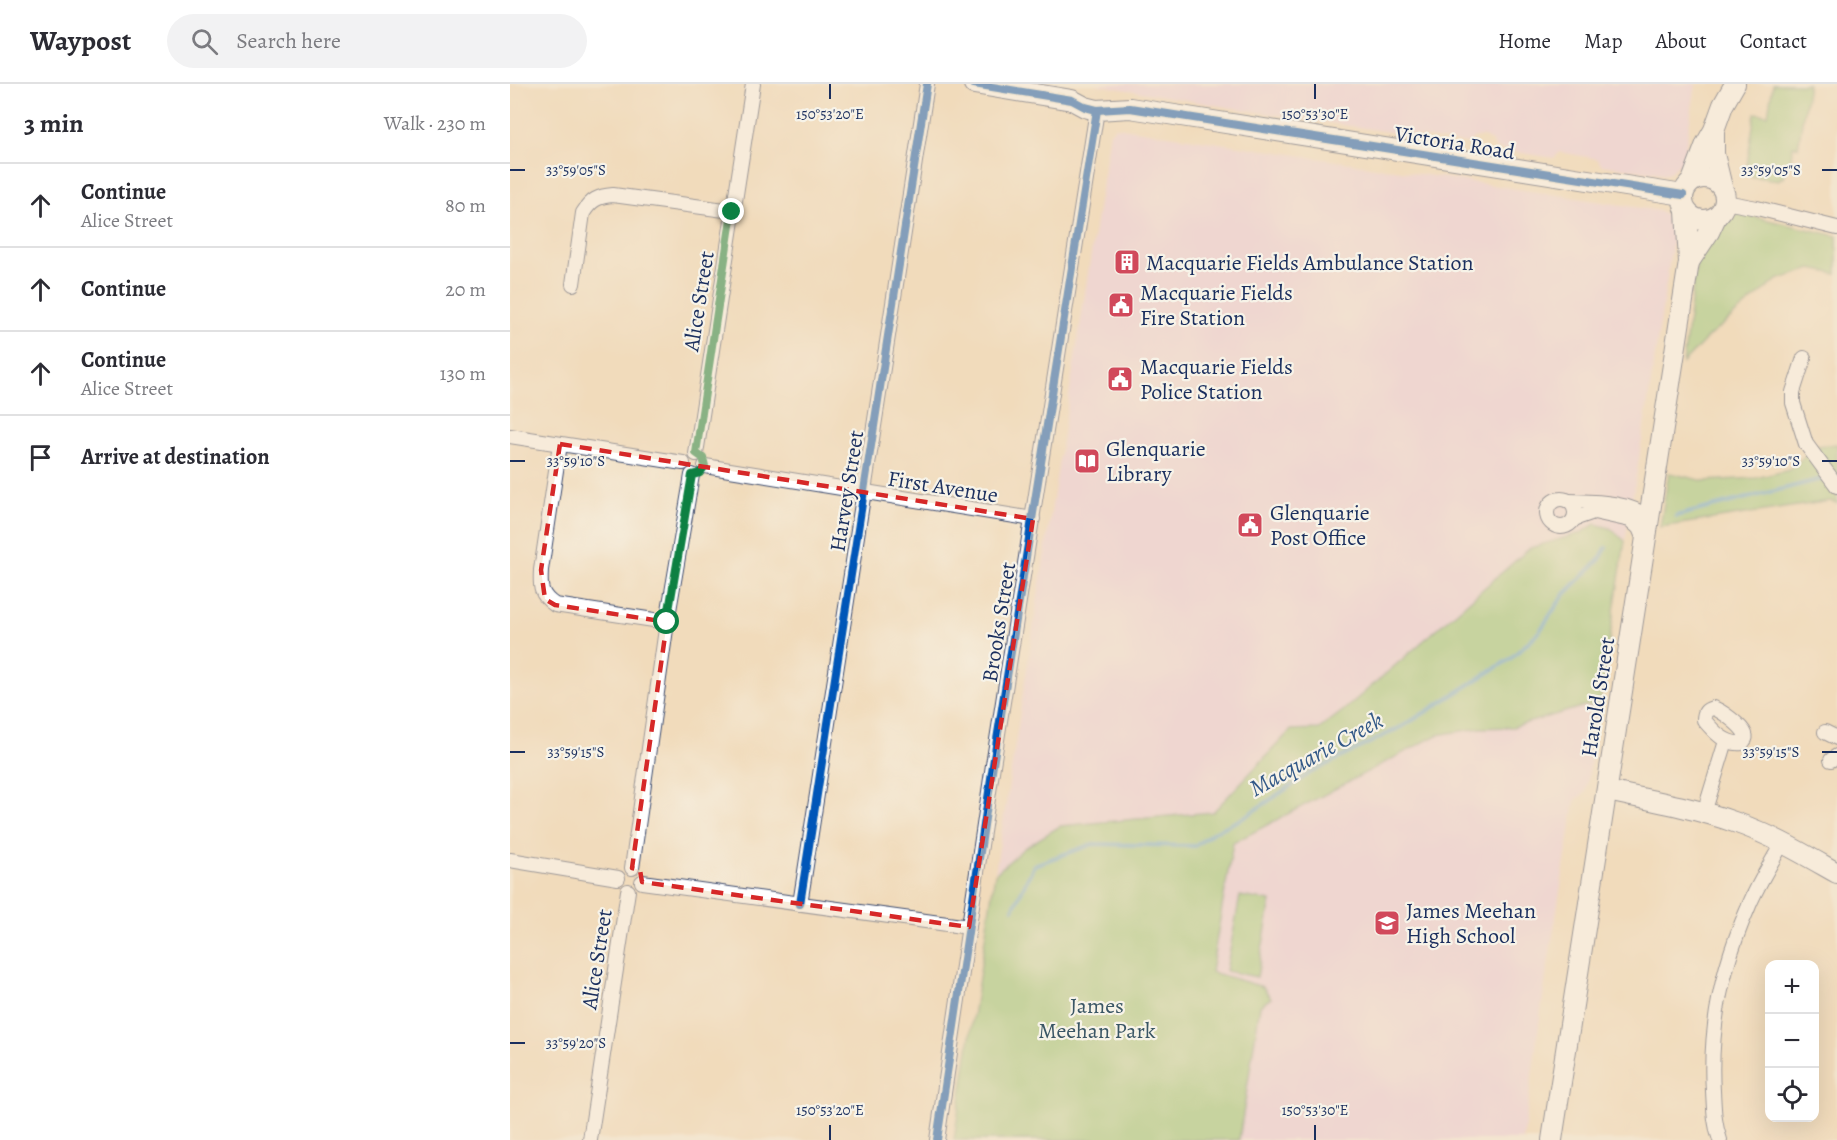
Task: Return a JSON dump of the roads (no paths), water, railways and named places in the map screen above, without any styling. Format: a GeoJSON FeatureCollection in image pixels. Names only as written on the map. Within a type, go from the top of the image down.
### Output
{"type":"FeatureCollection","features":[{"type":"Feature","properties":{"kind":"main road","name":"Victoria Road"},"geometry":{"type":"LineString","coordinates":[[974,84],[1072,100],[1097,110],[1130,108],[1687,196]]}},
{"type":"Feature","properties":{"kind":"main road"},"geometry":{"type":"LineString","coordinates":[[1714,130],[1714,154],[1721,202],[1709,220],[1700,220],[1693,217],[1687,196],[1706,144],[1735,84]]}},
{"type":"Feature","properties":{"kind":"main road"},"geometry":{"type":"LineString","coordinates":[[1687,196],[1699,178],[1708,178],[1716,181],[1721,202]]}},
{"type":"Feature","properties":{"kind":"main road","name":"Harold Street"},"geometry":{"type":"LineString","coordinates":[[1552,1140],[1645,542],[1640,518],[1654,484],[1689,262],[1687,196]]}},
{"type":"Feature","properties":{"kind":"main road","name":"Harold Street"},"geometry":{"type":"LineString","coordinates":[[1689,262],[1710,232],[1721,202]]}},
{"type":"Feature","properties":{"kind":"main road"},"geometry":{"type":"LineString","coordinates":[[1606,791],[1704,813],[1740,824],[1782,843],[1837,873]]}},
{"type":"Feature","properties":{"kind":"street","name":"Alice Street"},"geometry":{"type":"LineString","coordinates":[[696,453],[753,84]]}},
{"type":"Feature","properties":{"kind":"street","name":"Harvey Street"},"geometry":{"type":"LineString","coordinates":[[800,904],[927,84]]}},
{"type":"Feature","properties":{"kind":"street","name":"Brooks Street"},"geometry":{"type":"LineString","coordinates":[[937,1140],[1097,110]]}},
{"type":"Feature","properties":{"kind":"street"},"geometry":{"type":"LineString","coordinates":[[573,284],[583,213],[599,196],[613,195],[732,212]]}},
{"type":"Feature","properties":{"kind":"street"},"geometry":{"type":"LineString","coordinates":[[1721,202],[1757,208],[1837,228]]}},
{"type":"Feature","properties":{"kind":"street"},"geometry":{"type":"LineString","coordinates":[[1804,358],[1793,392],[1793,403],[1806,444],[1837,486]]}},
{"type":"Feature","properties":{"kind":"street"},"geometry":{"type":"LineString","coordinates":[[510,436],[683,462]]}},
{"type":"Feature","properties":{"kind":"street"},"geometry":{"type":"LineString","coordinates":[[560,444],[541,570],[540,585],[545,599],[555,604],[667,622]]}},
{"type":"Feature","properties":{"kind":"street"},"geometry":{"type":"LineString","coordinates":[[696,453],[703,458],[705,466],[700,473],[692,475],[685,471],[683,462],[688,455],[696,453]]}},
{"type":"Feature","properties":{"kind":"street","name":"First Avenue"},"geometry":{"type":"LineString","coordinates":[[705,466],[1033,519]]}},
{"type":"Feature","properties":{"kind":"street"},"geometry":{"type":"LineString","coordinates":[[632,868],[667,622],[692,475]]}},
{"type":"Feature","properties":{"kind":"street"},"geometry":{"type":"LineString","coordinates":[[1621,505],[1635,502],[1646,496],[1654,484]]}},
{"type":"Feature","properties":{"kind":"street"},"geometry":{"type":"LineString","coordinates":[[1558,499],[1568,501],[1621,505],[1641,512],[1640,518],[1594,512],[1574,519],[1567,526],[1553,525],[1548,518],[1547,509],[1553,501],[1558,499]]}},
{"type":"Feature","properties":{"kind":"street"},"geometry":{"type":"LineString","coordinates":[[1568,501],[1574,508],[1574,519]]}},
{"type":"Feature","properties":{"kind":"street"},"geometry":{"type":"LineString","coordinates":[[1704,813],[1726,741]]}},
{"type":"Feature","properties":{"kind":"street"},"geometry":{"type":"LineString","coordinates":[[1720,1140],[1715,1125],[1712,1073],[1717,1007],[1748,907],[1782,843]]}},
{"type":"Feature","properties":{"kind":"street"},"geometry":{"type":"LineString","coordinates":[[510,861],[618,878]]}},
{"type":"Feature","properties":{"kind":"street"},"geometry":{"type":"LineString","coordinates":[[632,868],[640,873],[642,882],[637,890],[628,891],[620,887],[618,878],[623,870],[632,868]]}},
{"type":"Feature","properties":{"kind":"street"},"geometry":{"type":"LineString","coordinates":[[642,882],[969,927]]}},
{"type":"Feature","properties":{"kind":"street","name":"Alice Street"},"geometry":{"type":"LineString","coordinates":[[590,1140],[628,891]]}},
{"type":"Feature","properties":{"kind":"waterway","name":"Macquarie Creek"},"geometry":{"type":"LineString","coordinates":[[1676,516],[1822,479],[1825,476]]}},
{"type":"Feature","properties":{"kind":"waterway","name":"Macquarie Creek"},"geometry":{"type":"LineString","coordinates":[[1013,909],[1034,865],[1093,844],[1195,846],[1212,833],[1243,818],[1310,773],[1405,725],[1510,659],[1539,632],[1563,596],[1600,559],[1606,548]]}},
{"type":"Feature","properties":{"kind":"place","name":"Macquarie Fields Ambulance Station"},"geometry":{"type":"Point","coordinates":[1127,262]}},
{"type":"Feature","properties":{"kind":"place","name":"Macquarie Fields Fire Station"},"geometry":{"type":"Point","coordinates":[1121,305]}},
{"type":"Feature","properties":{"kind":"place","name":"Macquarie Fields Police Station"},"geometry":{"type":"Point","coordinates":[1120,379]}},
{"type":"Feature","properties":{"kind":"place","name":"Glenquarie Library"},"geometry":{"type":"Point","coordinates":[1087,461]}},
{"type":"Feature","properties":{"kind":"place","name":"Glenquarie Post Office"},"geometry":{"type":"Point","coordinates":[1250,525]}},
{"type":"Feature","properties":{"kind":"place","name":"James Meehan High School"},"geometry":{"type":"Point","coordinates":[1387,923]}},
{"type":"Feature","properties":{"kind":"park label","name":"James Meehan Park"},"geometry":{"type":"Point","coordinates":[1097,1018]}}]}
